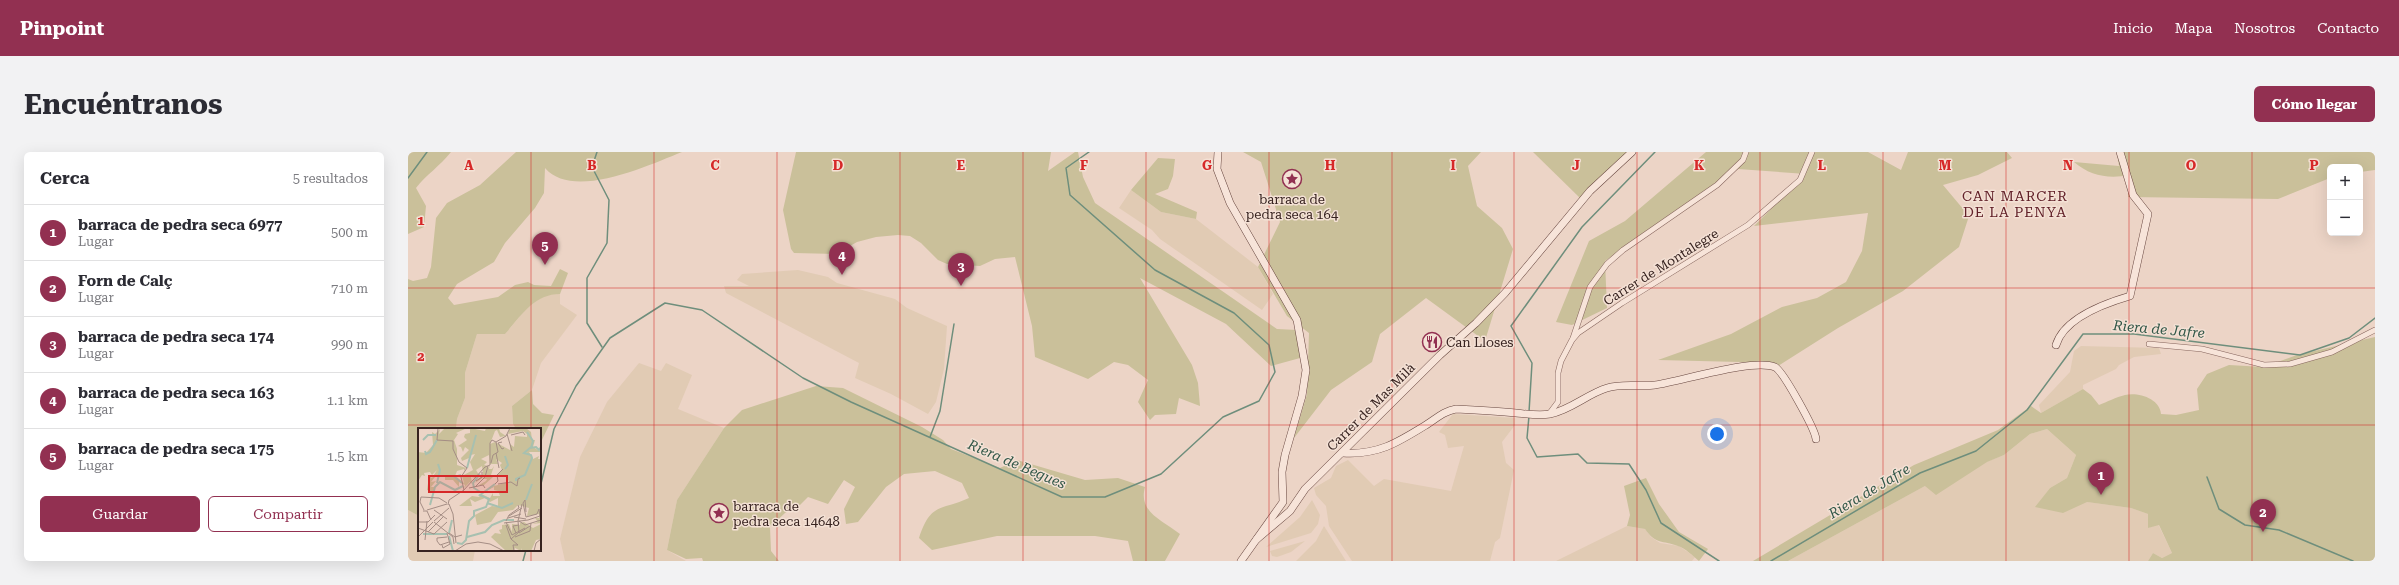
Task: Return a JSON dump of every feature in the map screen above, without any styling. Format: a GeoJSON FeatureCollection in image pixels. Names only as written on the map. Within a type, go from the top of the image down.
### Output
{"type":"FeatureCollection","features":[{"type":"Feature","properties":{"kind":"street"},"geometry":{"type":"LineString","coordinates":[[1218,152],[1218,169],[1230,203],[1294,312],[1304,354],[1305,383],[1284,455],[1282,472],[1283,502],[1241,561]]}},
{"type":"Feature","properties":{"kind":"street","name":"Carrer de Mas Milà"},"geometry":{"type":"LineString","coordinates":[[1257,539],[1290,511],[1305,489],[1343,453],[1397,396],[1476,323],[1505,293],[1585,197],[1632,152]]}},
{"type":"Feature","properties":{"kind":"street"},"geometry":{"type":"LineString","coordinates":[[1572,340],[1590,287],[1607,264],[1623,250],[1717,184],[1743,160],[1746,152]]}},
{"type":"Feature","properties":{"kind":"street","name":"Carrer de Montalegre"},"geometry":{"type":"LineString","coordinates":[[1549,414],[1558,402],[1559,366],[1572,340],[1578,333],[1622,303],[1748,225],[1800,180],[1812,152]]}},
{"type":"Feature","properties":{"kind":"street"},"geometry":{"type":"LineString","coordinates":[[2056,345],[2060,336],[2078,318],[2097,308],[2130,296],[2148,214],[2133,195],[2120,152]]}},
{"type":"Feature","properties":{"kind":"street"},"geometry":{"type":"LineString","coordinates":[[2149,344],[2202,350],[2264,365],[2290,364],[2337,350],[2375,330]]}},
{"type":"Feature","properties":{"kind":"street"},"geometry":{"type":"LineString","coordinates":[[1343,453],[1362,454],[1385,449],[1414,433],[1444,411],[1456,409],[1549,414],[1566,409],[1592,393],[1609,387],[1655,385],[1721,370],[1760,365],[1772,366],[1780,370],[1798,405],[1812,426],[1816,439]]}},
{"type":"Feature","properties":{"kind":"shaded area"},"geometry":{"type":"Polygon","coordinates":[[[408,152],[451,152],[416,188],[426,206],[424,227],[408,234],[408,152]]]}},
{"type":"Feature","properties":{"kind":"shaded area"},"geometry":{"type":"Polygon","coordinates":[[[516,152],[682,152],[651,165],[612,177],[592,181],[574,181],[558,177],[545,168],[544,193],[535,208],[505,243],[494,262],[457,284],[448,298],[454,305],[498,297],[515,285],[528,282],[534,285],[551,286],[560,269],[568,273],[560,294],[551,295],[535,302],[523,313],[505,334],[477,334],[465,373],[465,398],[457,419],[456,428],[418,428],[418,515],[408,510],[408,279],[413,281],[427,278],[431,267],[436,218],[447,203],[480,185],[516,152]]]}},
{"type":"Feature","properties":{"kind":"shaded area"},"geometry":{"type":"Polygon","coordinates":[[[796,152],[1051,152],[1048,171],[1075,152],[1078,152],[1083,177],[1095,203],[1277,329],[1297,330],[1300,358],[1271,366],[1226,324],[1140,278],[1192,365],[1198,383],[1200,406],[1179,398],[1176,414],[1155,415],[1150,420],[1138,402],[1148,380],[1128,365],[1114,362],[1088,379],[1035,357],[1032,326],[1015,257],[995,259],[980,266],[947,264],[938,260],[921,243],[910,236],[898,235],[876,237],[857,242],[836,254],[794,253],[791,249],[783,210],[796,152]]]}},
{"type":"Feature","properties":{"kind":"shaded area"},"geometry":{"type":"Polygon","coordinates":[[[1243,152],[1481,152],[1468,166],[1477,206],[1502,228],[1513,249],[1485,341],[1426,298],[1380,334],[1372,362],[1331,390],[1294,438],[1307,394],[1309,333],[1287,316],[1258,267],[1280,222],[1261,162],[1243,152]]]}},
{"type":"Feature","properties":{"kind":"shaded area"},"geometry":{"type":"Polygon","coordinates":[[[1533,152],[1628,152],[1581,199],[1533,152]]]}},
{"type":"Feature","properties":{"kind":"shaded area"},"geometry":{"type":"Polygon","coordinates":[[[1706,152],[1868,152],[1901,170],[1908,152],[2007,152],[2012,158],[1978,175],[1943,185],[1969,216],[1959,247],[1903,291],[1838,328],[1778,366],[1740,362],[1658,360],[1731,334],[1782,307],[1817,298],[1846,282],[1862,251],[1868,213],[1754,226],[1806,174],[1738,169],[1605,261],[1607,308],[1572,325],[1556,322],[1589,241],[1625,221],[1706,152]]]}},
{"type":"Feature","properties":{"kind":"shaded area"},"geometry":{"type":"Polygon","coordinates":[[[2117,152],[2375,152],[2375,170],[2363,172],[2363,164],[2327,164],[2327,179],[2278,199],[2128,197],[2129,175],[2114,177],[2100,175],[2080,167],[2074,162],[2119,166],[2117,152]]]}},
{"type":"Feature","properties":{"kind":"shaded area"},"geometry":{"type":"Polygon","coordinates":[[[1158,158],[1175,159],[1173,176],[1168,189],[1155,194],[1197,212],[1196,219],[1161,212],[1131,190],[1158,158]]]}},
{"type":"Feature","properties":{"kind":"shaded area"},"geometry":{"type":"Polygon","coordinates":[[[1131,190],[1161,212],[1196,219],[1258,267],[1273,294],[1262,310],[1160,239],[1152,230],[1119,208],[1131,190]]]}},
{"type":"Feature","properties":{"kind":"shaded area"},"geometry":{"type":"Polygon","coordinates":[[[798,270],[828,277],[837,283],[895,299],[907,308],[947,326],[944,369],[936,402],[928,414],[891,394],[855,378],[859,363],[726,293],[724,286],[749,286],[737,280],[742,274],[798,270]]]}},
{"type":"Feature","properties":{"kind":"shaded area"},"geometry":{"type":"Polygon","coordinates":[[[549,294],[560,294],[560,304],[577,315],[541,363],[532,390],[512,406],[513,424],[515,428],[456,428],[457,419],[465,398],[465,373],[477,334],[505,334],[531,303],[549,294]]]}},
{"type":"Feature","properties":{"kind":"shaded area"},"geometry":{"type":"Polygon","coordinates":[[[2375,337],[2375,561],[2148,561],[2153,553],[2162,558],[2172,553],[2159,525],[2148,528],[2148,514],[2131,508],[2087,502],[2063,513],[2035,507],[2050,488],[2067,478],[2076,455],[2047,429],[2030,434],[2004,455],[1987,462],[1936,495],[1925,486],[1788,561],[1753,561],[1914,465],[1998,430],[2031,406],[2041,413],[2083,389],[2091,395],[2099,405],[2115,398],[2131,394],[2142,396],[2153,401],[2157,404],[2161,414],[2176,415],[2199,410],[2197,389],[2207,374],[2229,365],[2264,367],[2297,355],[2375,337]]]}},
{"type":"Feature","properties":{"kind":"shaded area"},"geometry":{"type":"Polygon","coordinates":[[[2081,346],[2159,348],[2161,354],[2134,357],[2119,365],[2116,369],[2083,385],[2083,389],[2041,413],[2039,405],[2070,372],[2074,351],[2081,346]]]}},
{"type":"Feature","properties":{"kind":"shaded area"},"geometry":{"type":"Polygon","coordinates":[[[639,363],[661,371],[666,363],[692,375],[678,409],[724,428],[677,500],[667,550],[686,561],[565,561],[560,539],[580,457],[607,402],[639,363]]]}},
{"type":"Feature","properties":{"kind":"shaded area"},"geometry":{"type":"Polygon","coordinates":[[[816,386],[843,388],[922,427],[943,440],[951,449],[1000,468],[1017,460],[1085,480],[1118,478],[1145,487],[1144,496],[1148,509],[1159,520],[1180,534],[1165,561],[1133,561],[1128,541],[1095,536],[997,536],[932,550],[919,538],[923,526],[928,518],[938,509],[969,498],[962,483],[935,471],[904,474],[886,487],[858,522],[846,524],[844,509],[855,487],[844,480],[828,504],[808,497],[800,505],[785,513],[770,527],[771,551],[779,561],[703,561],[702,558],[686,559],[667,550],[677,500],[724,428],[742,410],[816,386]]]}},
{"type":"Feature","properties":{"kind":"shaded area"},"geometry":{"type":"Polygon","coordinates":[[[532,390],[533,404],[542,413],[554,415],[541,442],[541,428],[515,428],[513,424],[512,406],[532,390]]]}},
{"type":"Feature","properties":{"kind":"shaded area"},"geometry":{"type":"Polygon","coordinates":[[[1453,414],[1515,418],[1515,425],[1502,442],[1506,463],[1514,470],[1500,538],[1495,542],[1490,561],[1352,561],[1329,526],[1326,506],[1316,495],[1314,488],[1331,478],[1336,466],[1348,460],[1374,486],[1384,479],[1451,491],[1464,446],[1448,448],[1445,435],[1439,432],[1453,414]]]}},
{"type":"Feature","properties":{"kind":"shaded area"},"geometry":{"type":"Polygon","coordinates":[[[2047,429],[2076,455],[2067,478],[2050,488],[2036,507],[2087,502],[2131,508],[2148,514],[2148,528],[2158,524],[2172,553],[2162,558],[2153,553],[2148,561],[1788,561],[1925,486],[2004,455],[2030,434],[2047,429]]]}},
{"type":"Feature","properties":{"kind":"shaded area"},"geometry":{"type":"Polygon","coordinates":[[[1646,478],[1659,504],[1679,532],[1708,549],[1699,561],[1681,547],[1656,540],[1645,529],[1627,526],[1630,515],[1624,486],[1646,478]]]}},
{"type":"Feature","properties":{"kind":"shaded area"},"geometry":{"type":"Polygon","coordinates":[[[1312,500],[1320,515],[1318,524],[1311,533],[1266,547],[1300,517],[1312,500]]]}},
{"type":"Feature","properties":{"kind":"shaded area"},"geometry":{"type":"Polygon","coordinates":[[[408,510],[418,515],[418,551],[475,551],[473,561],[408,561],[408,510]]]}},
{"type":"Feature","properties":{"kind":"shaded area"},"geometry":{"type":"Polygon","coordinates":[[[1324,526],[1346,561],[1296,561],[1316,541],[1324,526]]]}},
{"type":"Feature","properties":{"kind":"shaded area"},"geometry":{"type":"Polygon","coordinates":[[[1627,526],[1645,529],[1651,537],[1660,543],[1679,546],[1695,557],[1692,561],[1556,561],[1627,526]]]}},
{"type":"Feature","properties":{"kind":"shaded area"},"geometry":{"type":"Polygon","coordinates":[[[1305,541],[1291,552],[1277,557],[1272,556],[1270,551],[1305,541]]]}},
{"type":"Feature","properties":{"kind":"waterway"},"geometry":{"type":"LineString","coordinates":[[408,178],[427,152]]}},
{"type":"Feature","properties":{"kind":"waterway"},"geometry":{"type":"LineString","coordinates":[[597,152],[592,167],[609,200],[607,243],[587,278],[587,323],[602,347]]}},
{"type":"Feature","properties":{"kind":"waterway","name":"Riera de Begues"},"geometry":{"type":"LineString","coordinates":[[541,484],[554,429],[576,386],[610,338],[665,303],[702,310],[803,378],[851,402],[1062,497],[1105,497],[1161,474],[1223,417],[1259,401],[1275,372],[1269,345],[1234,313],[1155,270],[1070,195],[1066,168],[1089,152]]}},
{"type":"Feature","properties":{"kind":"waterway"},"geometry":{"type":"LineString","coordinates":[[1529,412],[1532,363],[1511,326],[1582,227],[1655,152]]}},
{"type":"Feature","properties":{"kind":"waterway","name":"Riera de Jafre"},"geometry":{"type":"LineString","coordinates":[[1771,561],[1920,473],[1976,451],[2027,410],[2083,334],[2134,334],[2300,355],[2349,338],[2375,318]]}},
{"type":"Feature","properties":{"kind":"waterway"},"geometry":{"type":"LineString","coordinates":[[930,437],[940,411],[954,324]]}},
{"type":"Feature","properties":{"kind":"waterway"},"geometry":{"type":"LineString","coordinates":[[1529,416],[1527,438],[1537,457],[1578,454],[1587,463],[1629,464],[1646,490],[1661,523],[1719,561]]}},
{"type":"Feature","properties":{"kind":"waterway"},"geometry":{"type":"LineString","coordinates":[[2207,477],[2219,509],[2245,525],[2279,530],[2353,561]]}},
{"type":"Feature","properties":{"kind":"waterway","name":"Riera de Begues"},"geometry":{"type":"LineString","coordinates":[[523,561],[526,551]]}},
{"type":"Feature","properties":{"kind":"place","name":"barraca de pedra seca 164"},"geometry":{"type":"Point","coordinates":[1292,179]}},
{"type":"Feature","properties":{"kind":"place","name":"barraca de pedra seca 175"},"geometry":{"type":"Point","coordinates":[545,265]}},
{"type":"Feature","properties":{"kind":"place","name":"barraca de pedra seca 163"},"geometry":{"type":"Point","coordinates":[842,275]}},
{"type":"Feature","properties":{"kind":"place","name":"barraca de pedra seca 174"},"geometry":{"type":"Point","coordinates":[961,286]}},
{"type":"Feature","properties":{"kind":"place","name":"Can Lloses"},"geometry":{"type":"Point","coordinates":[1432,342]}},
{"type":"Feature","properties":{"kind":"place","name":"barraca de pedra seca 6977"},"geometry":{"type":"Point","coordinates":[2101,495]}},
{"type":"Feature","properties":{"kind":"place","name":"barraca de pedra seca 14648"},"geometry":{"type":"Point","coordinates":[719,513]}},
{"type":"Feature","properties":{"kind":"place","name":"Forn de Calç"},"geometry":{"type":"Point","coordinates":[2263,532]}},
{"type":"Feature","properties":{"kind":"district","name":"CAN MARCER DE LA PENYA"},"geometry":{"type":"Point","coordinates":[2015,204]}}]}
